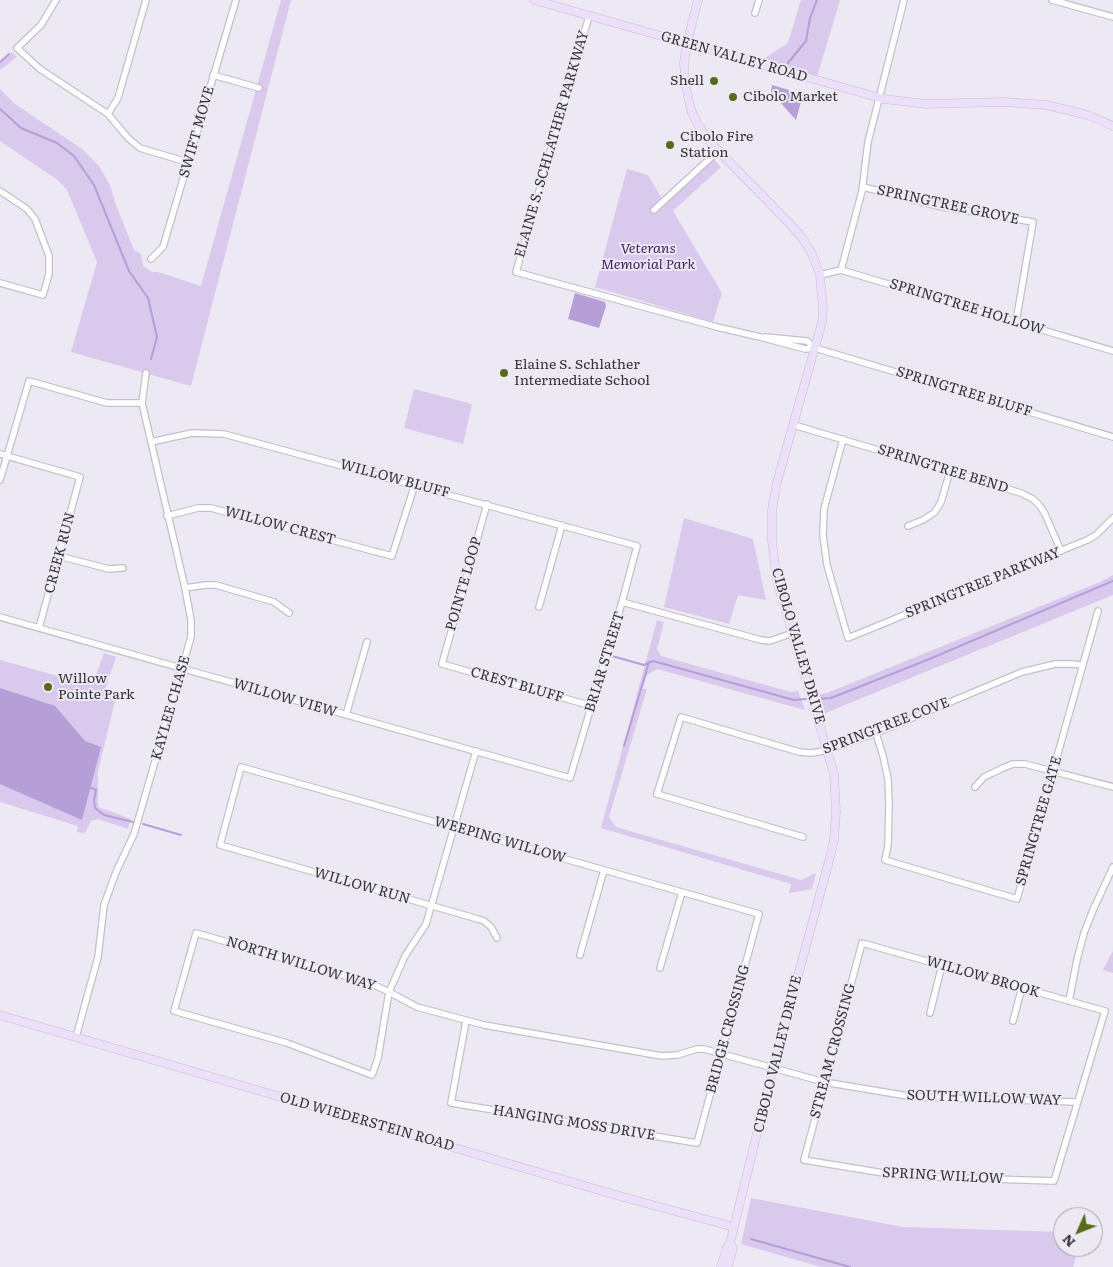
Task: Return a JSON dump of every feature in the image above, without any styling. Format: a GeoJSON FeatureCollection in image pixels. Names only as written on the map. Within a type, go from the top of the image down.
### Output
{"type":"FeatureCollection","features":[{"type":"Feature","properties":{"kind":"main road","name":"GREEN VALLEY ROAD"},"geometry":{"type":"LineString","coordinates":[[534,0],[880,98],[926,104],[1005,102],[1046,105],[1088,115],[1113,126]]}},
{"type":"Feature","properties":{"kind":"main road","name":"CIBOLO VALLEY DRIVE"},"geometry":{"type":"LineString","coordinates":[[698,0],[684,62],[687,97],[697,123],[718,151],[803,239],[812,254],[820,275],[823,308],[822,322],[777,482],[771,525],[773,559],[776,573],[834,774],[836,812],[834,840],[773,1068],[748,1176],[730,1243],[721,1267]]}},
{"type":"Feature","properties":{"kind":"main road","name":"OLD WIEDERSTEIN ROAD"},"geometry":{"type":"LineString","coordinates":[[0,1014],[623,1197],[734,1227]]}},
{"type":"Feature","properties":{"kind":"main road","name":"CIBOLO VALLEY DRIVE"},"geometry":{"type":"LineString","coordinates":[[728,1267],[733,1248],[730,1243]]}},
{"type":"Feature","properties":{"kind":"street"},"geometry":{"type":"LineString","coordinates":[[56,0],[41,25],[17,48],[40,69],[108,114],[128,138],[140,148],[188,162]]}},
{"type":"Feature","properties":{"kind":"street"},"geometry":{"type":"LineString","coordinates":[[108,114],[118,98],[146,0]]}},
{"type":"Feature","properties":{"kind":"street","name":"SWIFT MOVE"},"geometry":{"type":"LineString","coordinates":[[151,259],[163,248],[236,0]]}},
{"type":"Feature","properties":{"kind":"street"},"geometry":{"type":"LineString","coordinates":[[755,12],[759,0]]}},
{"type":"Feature","properties":{"kind":"street"},"geometry":{"type":"LineString","coordinates":[[841,270],[849,247],[863,187],[868,142],[904,0]]}},
{"type":"Feature","properties":{"kind":"street"},"geometry":{"type":"LineString","coordinates":[[1052,0],[1113,17]]}},
{"type":"Feature","properties":{"kind":"street","name":"ELAINE S. SCHLATHER PARKWAY"},"geometry":{"type":"LineString","coordinates":[[516,272],[588,16]]}},
{"type":"Feature","properties":{"kind":"street"},"geometry":{"type":"LineString","coordinates":[[213,75],[259,88]]}},
{"type":"Feature","properties":{"kind":"street"},"geometry":{"type":"LineString","coordinates":[[654,210],[718,151]]}},
{"type":"Feature","properties":{"kind":"street","name":"SPRINGTREE GROVE"},"geometry":{"type":"LineString","coordinates":[[863,187],[938,206],[1033,222],[1016,322]]}},
{"type":"Feature","properties":{"kind":"street"},"geometry":{"type":"LineString","coordinates":[[0,191],[27,209],[35,219],[49,256],[49,274],[43,295],[0,282]]}},
{"type":"Feature","properties":{"kind":"street","name":"SPRINGTREE HOLLOW"},"geometry":{"type":"LineString","coordinates":[[820,275],[841,270],[1113,351]]}},
{"type":"Feature","properties":{"kind":"street","name":"SPRINGTREE BLUFF"},"geometry":{"type":"LineString","coordinates":[[516,272],[717,327],[760,337],[806,341],[815,348],[1113,436]]}},
{"type":"Feature","properties":{"kind":"street","name":"KAYLEE CHASE"},"geometry":{"type":"LineString","coordinates":[[76,1037],[98,957],[104,905],[116,872],[134,834],[192,628],[185,588],[142,403],[146,373]]}},
{"type":"Feature","properties":{"kind":"street"},"geometry":{"type":"LineString","coordinates":[[0,480],[3,455],[29,381],[107,403],[142,403]]}},
{"type":"Feature","properties":{"kind":"street","name":"SPRINGTREE BEND"},"geometry":{"type":"LineString","coordinates":[[794,424],[1007,488],[1032,499],[1045,514],[1061,551]]}},
{"type":"Feature","properties":{"kind":"street","name":"WILLOW BLUFF"},"geometry":{"type":"LineString","coordinates":[[151,442],[192,433],[224,434],[415,484],[637,546]]}},
{"type":"Feature","properties":{"kind":"street","name":"SPRINGTREE PARKWAY"},"geometry":{"type":"LineString","coordinates":[[843,439],[824,509],[823,535],[827,564],[848,638],[1061,551],[1096,535],[1113,518]]}},
{"type":"Feature","properties":{"kind":"street","name":"CREEK RUN"},"geometry":{"type":"LineString","coordinates":[[3,455],[80,477],[39,628]]}},
{"type":"Feature","properties":{"kind":"street"},"geometry":{"type":"LineString","coordinates":[[908,526],[924,520],[935,512],[950,471]]}},
{"type":"Feature","properties":{"kind":"street","name":"WILLOW CREST"},"geometry":{"type":"LineString","coordinates":[[167,516],[198,508],[211,508],[392,556],[415,484]]}},
{"type":"Feature","properties":{"kind":"street","name":"POINTE LOOP"},"geometry":{"type":"LineString","coordinates":[[442,664],[487,504]]}},
{"type":"Feature","properties":{"kind":"street"},"geometry":{"type":"LineString","coordinates":[[539,607],[562,525]]}},
{"type":"Feature","properties":{"kind":"street","name":"BRIAR STREET"},"geometry":{"type":"LineString","coordinates":[[570,778],[637,546]]}},
{"type":"Feature","properties":{"kind":"street"},"geometry":{"type":"LineString","coordinates":[[59,556],[109,569],[123,568]]}},
{"type":"Feature","properties":{"kind":"street"},"geometry":{"type":"LineString","coordinates":[[185,588],[206,585],[228,588],[274,602],[289,613]]}},
{"type":"Feature","properties":{"kind":"street"},"geometry":{"type":"LineString","coordinates":[[622,602],[761,640],[770,640],[793,633]]}},
{"type":"Feature","properties":{"kind":"street","name":"SPRINGTREE GATE"},"geometry":{"type":"LineString","coordinates":[[876,732],[883,756],[889,795],[889,824],[885,860],[1017,899],[1098,611]]}},
{"type":"Feature","properties":{"kind":"street","name":"WILLOW VIEW"},"geometry":{"type":"LineString","coordinates":[[0,617],[570,778]]}},
{"type":"Feature","properties":{"kind":"street"},"geometry":{"type":"LineString","coordinates":[[346,715],[367,642]]}},
{"type":"Feature","properties":{"kind":"street","name":"SPRINGTREE COVE"},"geometry":{"type":"LineString","coordinates":[[804,837],[657,794],[680,717],[799,752],[812,753],[828,750],[876,732],[1037,667],[1064,663],[1083,665]]}},
{"type":"Feature","properties":{"kind":"street","name":"CREST BLUFF"},"geometry":{"type":"LineString","coordinates":[[442,664],[592,706]]}},
{"type":"Feature","properties":{"kind":"street"},"geometry":{"type":"LineString","coordinates":[[389,992],[405,956],[426,924],[433,906],[476,752]]}},
{"type":"Feature","properties":{"kind":"street"},"geometry":{"type":"LineString","coordinates":[[976,787],[984,777],[1013,764],[1025,764],[1054,770],[1113,787]]}},
{"type":"Feature","properties":{"kind":"street","name":"WEEPING WILLOW"},"geometry":{"type":"LineString","coordinates":[[220,844],[241,767],[759,914]]}},
{"type":"Feature","properties":{"kind":"street","name":"WILLOW RUN"},"geometry":{"type":"LineString","coordinates":[[220,844],[484,921],[491,927],[497,938]]}},
{"type":"Feature","properties":{"kind":"street"},"geometry":{"type":"LineString","coordinates":[[1069,1001],[1084,933],[1113,867]]}},
{"type":"Feature","properties":{"kind":"street"},"geometry":{"type":"LineString","coordinates":[[580,955],[604,870]]}},
{"type":"Feature","properties":{"kind":"street"},"geometry":{"type":"LineString","coordinates":[[660,968],[682,892]]}},
{"type":"Feature","properties":{"kind":"street","name":"BRIDGE CROSSING"},"geometry":{"type":"LineString","coordinates":[[697,1143],[759,914]]}},
{"type":"Feature","properties":{"kind":"street","name":"NORTH WILLOW WAY"},"geometry":{"type":"LineString","coordinates":[[389,992],[378,1058],[372,1075],[287,1043],[174,1011],[196,933],[370,983],[389,992],[418,1007],[466,1021],[662,1056],[677,1055],[697,1049],[773,1068]]}},
{"type":"Feature","properties":{"kind":"street","name":"WILLOW BROOK"},"geometry":{"type":"LineString","coordinates":[[862,943],[1104,1011],[1077,1102]]}},
{"type":"Feature","properties":{"kind":"street","name":"STREAM CROSSING"},"geometry":{"type":"LineString","coordinates":[[804,1160],[862,943]]}},
{"type":"Feature","properties":{"kind":"street"},"geometry":{"type":"LineString","coordinates":[[930,1013],[942,965]]}},
{"type":"Feature","properties":{"kind":"street"},"geometry":{"type":"LineString","coordinates":[[1013,1021],[1022,987]]}},
{"type":"Feature","properties":{"kind":"street","name":"HANGING MOSS DRIVE"},"geometry":{"type":"LineString","coordinates":[[466,1021],[451,1102],[697,1143]]}},
{"type":"Feature","properties":{"kind":"street","name":"SOUTH WILLOW WAY"},"geometry":{"type":"LineString","coordinates":[[773,1068],[824,1082],[914,1097],[1077,1102]]}},
{"type":"Feature","properties":{"kind":"street","name":"SPRING WILLOW"},"geometry":{"type":"LineString","coordinates":[[804,1160],[902,1176],[1054,1181],[1077,1102]]}},
{"type":"Feature","properties":{"kind":"green space"},"geometry":{"type":"Polygon","coordinates":[[[281,0],[291,0],[191,386],[71,352],[97,262],[67,190],[59,181],[0,141],[0,89],[15,104],[82,149],[99,166],[110,185],[134,250],[141,254],[143,266],[152,272],[158,272],[201,286],[281,0]]]}},
{"type":"Feature","properties":{"kind":"green space"},"geometry":{"type":"Polygon","coordinates":[[[801,0],[840,0],[817,77],[762,60],[788,43],[801,0]]]}},
{"type":"Feature","properties":{"kind":"green space"},"geometry":{"type":"Polygon","coordinates":[[[12,52],[17,57],[0,70],[0,62],[12,52]]]}},
{"type":"Feature","properties":{"kind":"green space","name":"Veterans Memorial Park"},"geometry":{"type":"Polygon","coordinates":[[[709,154],[721,167],[673,211],[722,293],[713,322],[595,287],[627,169],[648,175],[662,199],[709,154]]]}},
{"type":"Feature","properties":{"kind":"green space"},"geometry":{"type":"Polygon","coordinates":[[[414,389],[472,404],[463,444],[404,428],[414,389]]]}},
{"type":"Feature","properties":{"kind":"green space"},"geometry":{"type":"Polygon","coordinates":[[[684,518],[753,539],[766,600],[738,595],[729,624],[664,607],[684,518]]]}},
{"type":"Feature","properties":{"kind":"green space"},"geometry":{"type":"Polygon","coordinates":[[[1113,575],[1113,595],[818,716],[812,696],[827,693],[1100,582],[1113,575]]]}},
{"type":"Feature","properties":{"kind":"green space"},"geometry":{"type":"Polygon","coordinates":[[[657,620],[664,622],[657,649],[661,656],[791,692],[798,691],[805,710],[657,669],[647,675],[643,689],[647,689],[609,817],[616,827],[801,880],[816,873],[812,889],[789,893],[791,884],[601,828],[657,620]]]}},
{"type":"Feature","properties":{"kind":"green space"},"geometry":{"type":"Polygon","coordinates":[[[104,653],[116,657],[105,689],[117,693],[98,771],[98,807],[131,819],[128,829],[98,819],[91,821],[85,833],[77,832],[78,826],[0,802],[0,660],[91,685],[104,653]]]}},
{"type":"Feature","properties":{"kind":"green space"},"geometry":{"type":"Polygon","coordinates":[[[1113,951],[1113,973],[1103,970],[1113,951]]]}},
{"type":"Feature","properties":{"kind":"green space"},"geometry":{"type":"Polygon","coordinates":[[[751,1198],[903,1227],[1053,1232],[1053,1257],[1076,1257],[1073,1267],[821,1267],[741,1244],[751,1198]]]}},
{"type":"Feature","properties":{"kind":"shaded area"},"geometry":{"type":"Polygon","coordinates":[[[772,85],[803,94],[796,120],[771,92],[772,85]]]}},
{"type":"Feature","properties":{"kind":"shaded area"},"geometry":{"type":"Polygon","coordinates":[[[575,293],[605,302],[606,306],[599,328],[568,319],[575,293]]]}},
{"type":"Feature","properties":{"kind":"shaded area"},"geometry":{"type":"Polygon","coordinates":[[[0,688],[55,706],[85,741],[101,747],[82,820],[0,784],[0,688]]]}},
{"type":"Feature","properties":{"kind":"waterway"},"geometry":{"type":"LineString","coordinates":[[788,63],[806,41],[810,18],[817,0]]}},
{"type":"Feature","properties":{"kind":"waterway"},"geometry":{"type":"LineString","coordinates":[[0,62],[9,54]]}},
{"type":"Feature","properties":{"kind":"waterway"},"geometry":{"type":"LineString","coordinates":[[0,109],[21,128],[57,143],[74,156],[94,185],[129,271],[148,298],[157,337],[151,359]]}},
{"type":"Feature","properties":{"kind":"waterway"},"geometry":{"type":"LineString","coordinates":[[818,699],[831,698],[927,660],[1113,581]]}},
{"type":"Feature","properties":{"kind":"waterway"},"geometry":{"type":"LineString","coordinates":[[612,656],[644,665],[653,661],[794,700],[807,699]]}},
{"type":"Feature","properties":{"kind":"waterway"},"geometry":{"type":"LineString","coordinates":[[624,746],[649,662]]}},
{"type":"Feature","properties":{"kind":"waterway"},"geometry":{"type":"LineString","coordinates":[[89,787],[96,790],[95,808],[104,815],[133,822]]}},
{"type":"Feature","properties":{"kind":"waterway"},"geometry":{"type":"LineString","coordinates":[[143,824],[181,835]]}},
{"type":"Feature","properties":{"kind":"waterway"},"geometry":{"type":"LineString","coordinates":[[751,1239],[850,1267]]}},
{"type":"Feature","properties":{"kind":"place","name":"Shell"},"geometry":{"type":"Point","coordinates":[714,81]}},
{"type":"Feature","properties":{"kind":"place","name":"Cibolo Market"},"geometry":{"type":"Point","coordinates":[733,97]}},
{"type":"Feature","properties":{"kind":"place","name":"Cibolo Fire Station"},"geometry":{"type":"Point","coordinates":[670,145]}},
{"type":"Feature","properties":{"kind":"place","name":"Elaine S. Schlather Intermediate School"},"geometry":{"type":"Point","coordinates":[504,373]}},
{"type":"Feature","properties":{"kind":"place","name":"Willow Pointe Park"},"geometry":{"type":"Point","coordinates":[48,687]}}]}
